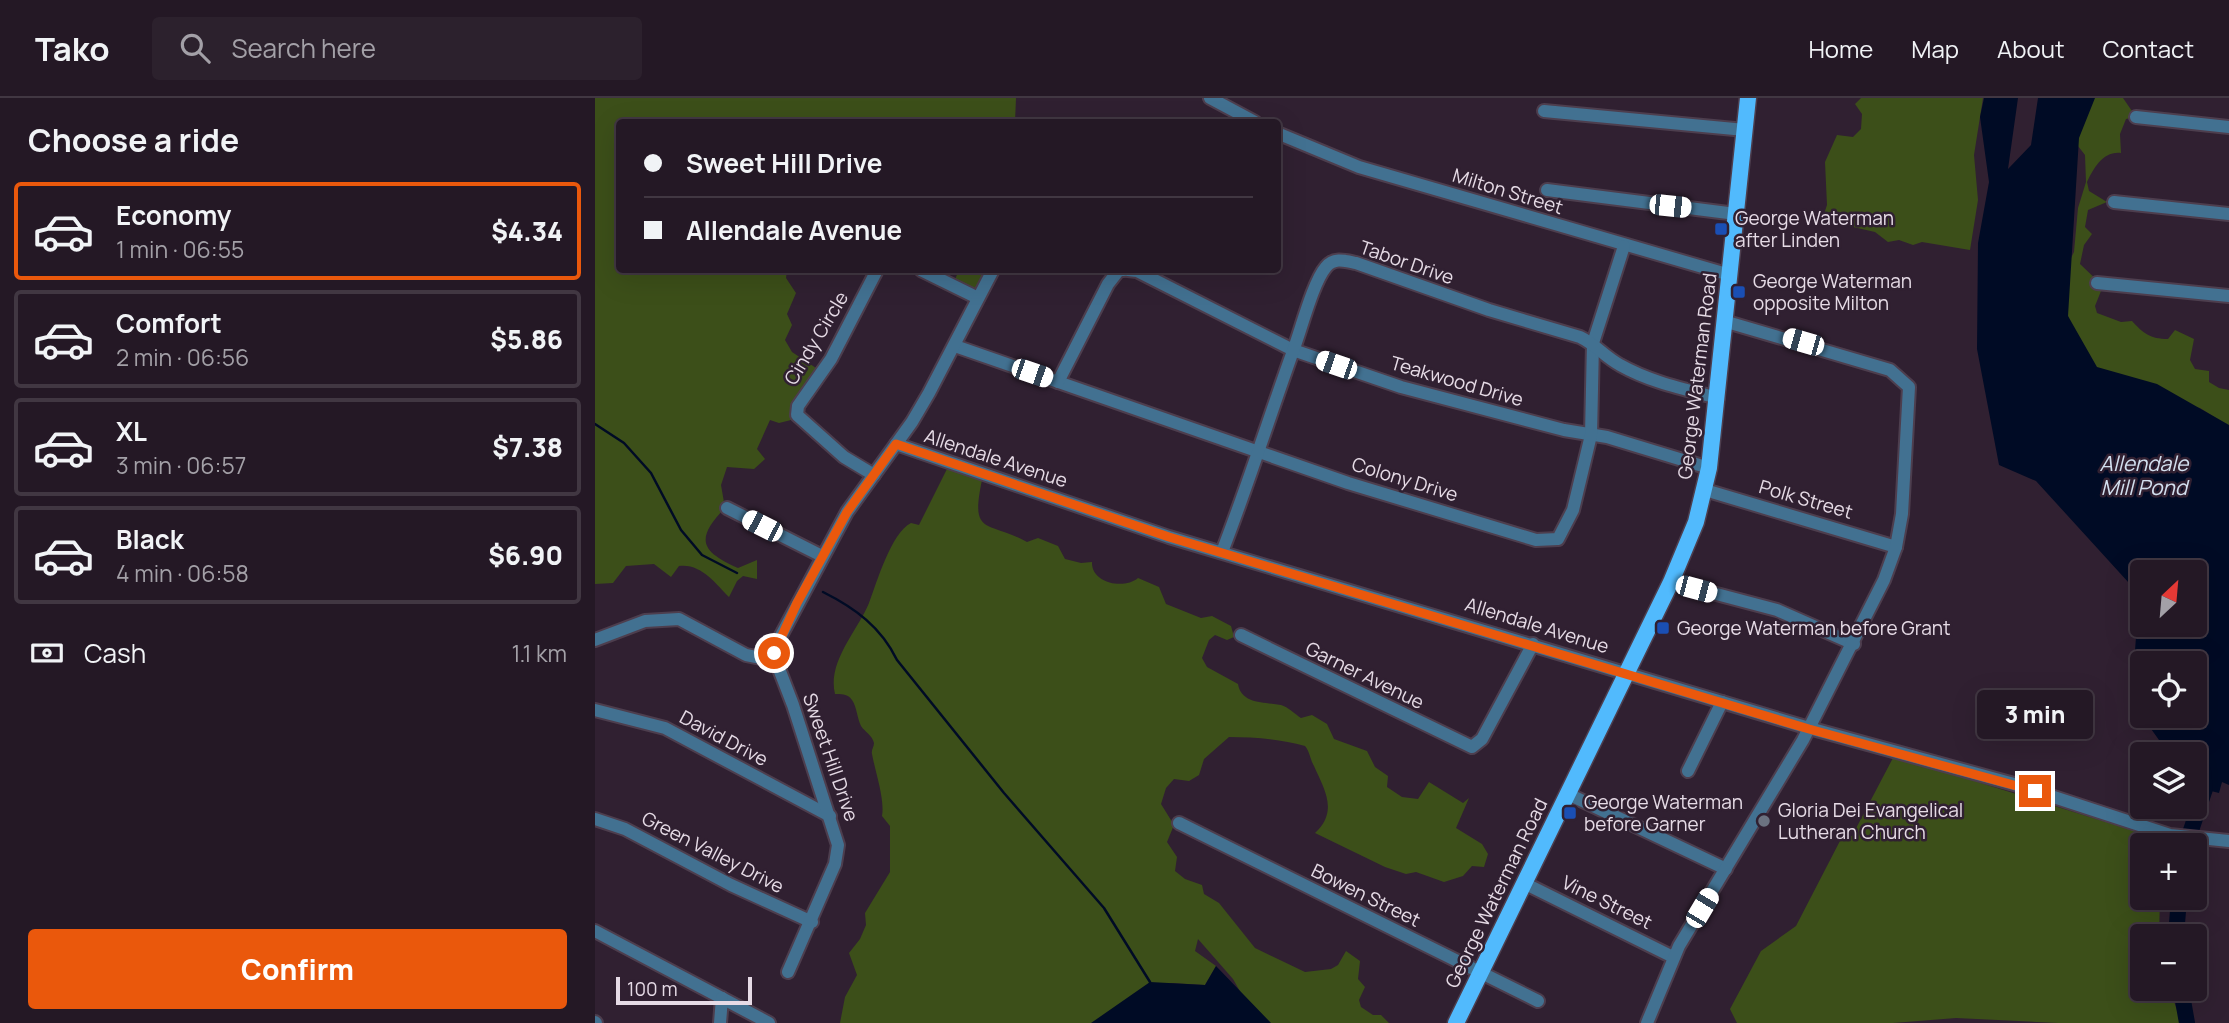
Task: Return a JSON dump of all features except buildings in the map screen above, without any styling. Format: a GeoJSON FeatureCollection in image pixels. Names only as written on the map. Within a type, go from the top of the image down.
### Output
{"type":"FeatureCollection","features":[{"type":"Feature","properties":{"kind":"main road","name":"George Waterman Road"},"geometry":{"type":"LineString","coordinates":[[1456,1023],[1671,582],[1691,535],[1710,468],[1748,98]]}},
{"type":"Feature","properties":{"kind":"street"},"geometry":{"type":"LineString","coordinates":[[1210,98],[1249,119]]}},
{"type":"Feature","properties":{"kind":"street"},"geometry":{"type":"LineString","coordinates":[[1544,111],[1745,130]]}},
{"type":"Feature","properties":{"kind":"street"},"geometry":{"type":"LineString","coordinates":[[2136,117],[2229,127]]}},
{"type":"Feature","properties":{"kind":"street","name":"Milton Street"},"geometry":{"type":"LineString","coordinates":[[1281,135],[1359,167],[1730,275]]}},
{"type":"Feature","properties":{"kind":"street"},"geometry":{"type":"LineString","coordinates":[[1547,190],[1736,214]]}},
{"type":"Feature","properties":{"kind":"street"},"geometry":{"type":"LineString","coordinates":[[2114,202],[2229,214]]}},
{"type":"Feature","properties":{"kind":"street","name":"Colony Drive"},"geometry":{"type":"LineString","coordinates":[[955,346],[1348,483],[1546,541],[1558,539],[1569,523],[1591,435],[1593,343],[1624,246]]}},
{"type":"Feature","properties":{"kind":"street","name":"Tabor Drive"},"geometry":{"type":"LineString","coordinates":[[1222,552],[1293,350],[1326,267],[1342,260],[1593,343],[1610,359],[1642,376],[1718,398]]}},
{"type":"Feature","properties":{"kind":"street","name":"Cindy Circle"},"geometry":{"type":"LineString","coordinates":[[874,475],[844,457],[797,415],[798,405],[831,359],[875,273]]}},
{"type":"Feature","properties":{"kind":"street"},"geometry":{"type":"LineString","coordinates":[[927,273],[978,298]]}},
{"type":"Feature","properties":{"kind":"street"},"geometry":{"type":"LineString","coordinates":[[595,640],[645,621],[679,619],[746,656],[776,661],[777,643],[821,556],[847,512],[896,444],[955,346],[991,273]]}},
{"type":"Feature","properties":{"kind":"street","name":"Teakwood Drive"},"geometry":{"type":"LineString","coordinates":[[1058,382],[1108,284],[1117,273]]}},
{"type":"Feature","properties":{"kind":"street","name":"Teakwood Drive"},"geometry":{"type":"LineString","coordinates":[[1132,273],[1293,350],[1414,390],[1617,440],[1710,468]]}},
{"type":"Feature","properties":{"kind":"street"},"geometry":{"type":"LineString","coordinates":[[2097,283],[2229,296]]}},
{"type":"Feature","properties":{"kind":"street"},"geometry":{"type":"LineString","coordinates":[[1647,1023],[1673,957],[1809,729],[1854,644],[1896,547],[1902,514],[1909,396],[1909,387],[1904,380],[1890,370],[1851,356],[1727,322]]}},
{"type":"Feature","properties":{"kind":"street","name":"Allendale Avenue"},"geometry":{"type":"LineString","coordinates":[[896,444],[1222,552],[1809,729],[2014,784],[2170,835],[2229,841]]}},
{"type":"Feature","properties":{"kind":"street","name":"Polk Street"},"geometry":{"type":"LineString","coordinates":[[1705,490],[1896,547]]}},
{"type":"Feature","properties":{"kind":"street"},"geometry":{"type":"LineString","coordinates":[[727,508],[821,556]]}},
{"type":"Feature","properties":{"kind":"street"},"geometry":{"type":"LineString","coordinates":[[1671,582],[1785,613],[1854,644]]}},
{"type":"Feature","properties":{"kind":"street","name":"Garner Avenue"},"geometry":{"type":"LineString","coordinates":[[1241,635],[1472,747],[1482,739],[1533,644]]}},
{"type":"Feature","properties":{"kind":"street","name":"Sweet Hill Drive"},"geometry":{"type":"LineString","coordinates":[[776,661],[837,837],[837,853],[812,922],[788,972]]}},
{"type":"Feature","properties":{"kind":"street"},"geometry":{"type":"LineString","coordinates":[[1688,771],[1723,702]]}},
{"type":"Feature","properties":{"kind":"street","name":"David Drive"},"geometry":{"type":"LineString","coordinates":[[595,710],[665,728],[830,816]]}},
{"type":"Feature","properties":{"kind":"street"},"geometry":{"type":"LineString","coordinates":[[1568,794],[1726,869]]}},
{"type":"Feature","properties":{"kind":"street","name":"Green Valley Drive"},"geometry":{"type":"LineString","coordinates":[[595,819],[625,829],[731,886],[812,922]]}},
{"type":"Feature","properties":{"kind":"street","name":"Bowen Street"},"geometry":{"type":"LineString","coordinates":[[1179,823],[1538,1001]]}},
{"type":"Feature","properties":{"kind":"street","name":"Vine Street"},"geometry":{"type":"LineString","coordinates":[[1524,883],[1673,957]]}},
{"type":"Feature","properties":{"kind":"street"},"geometry":{"type":"LineString","coordinates":[[595,931],[769,1023]]}},
{"type":"Feature","properties":{"kind":"street"},"geometry":{"type":"LineString","coordinates":[[720,1023],[722,998]]}},
{"type":"Feature","properties":{"kind":"green space"},"geometry":{"type":"Polygon","coordinates":[[[595,98],[1016,98],[1015,119],[616,119],[616,273],[787,273],[786,278],[796,293],[787,314],[792,325],[785,340],[792,352],[822,372],[791,420],[779,423],[770,420],[757,449],[765,459],[754,469],[727,467],[721,485],[725,508],[709,528],[706,543],[715,556],[738,568],[757,560],[757,579],[743,576],[737,581],[729,597],[701,571],[679,566],[671,577],[654,564],[626,566],[613,583],[595,584],[595,98]]]}},
{"type":"Feature","properties":{"kind":"green space"},"geometry":{"type":"Polygon","coordinates":[[[1861,98],[1983,98],[1974,155],[1978,200],[1970,250],[1922,242],[1913,245],[1899,240],[1888,242],[1875,232],[1822,220],[1827,205],[1825,162],[1837,135],[1853,137],[1861,129],[1862,114],[1855,104],[1861,98]]]}},
{"type":"Feature","properties":{"kind":"green space"},"geometry":{"type":"Polygon","coordinates":[[[2073,98],[2123,98],[2136,117],[2126,119],[2120,134],[2121,153],[2104,158],[2087,182],[2089,191],[2107,202],[2088,210],[2085,227],[2092,234],[2084,245],[2080,264],[2103,286],[2095,306],[2097,313],[2121,322],[2132,321],[2143,332],[2156,338],[2168,339],[2175,330],[2194,339],[2190,360],[2195,369],[2209,371],[2209,382],[2229,390],[2229,426],[2200,408],[2110,391],[2069,329],[2065,270],[2074,252],[2078,208],[2086,182],[2085,155],[2071,137],[2073,98]]]}},
{"type":"Feature","properties":{"kind":"green space"},"geometry":{"type":"Polygon","coordinates":[[[958,273],[991,273],[976,301],[951,289],[958,273]]]}},
{"type":"Feature","properties":{"kind":"green space"},"geometry":{"type":"Polygon","coordinates":[[[948,467],[982,480],[978,511],[980,519],[992,528],[1027,542],[1038,538],[1058,546],[1065,559],[1081,563],[1092,562],[1097,575],[1109,582],[1125,584],[1138,578],[1159,587],[1166,604],[1201,618],[1212,616],[1231,626],[1234,637],[1227,640],[1215,635],[1209,640],[1202,658],[1207,667],[1238,684],[1240,691],[1248,699],[1281,705],[1301,718],[1312,715],[1327,724],[1334,739],[1367,751],[1375,767],[1388,776],[1387,787],[1402,797],[1418,799],[1429,782],[1463,803],[1469,798],[1456,828],[1482,844],[1488,854],[1484,867],[1472,866],[1463,876],[1444,882],[1416,872],[1406,874],[1385,867],[1315,833],[1322,825],[1328,808],[1322,783],[1305,746],[1267,739],[1229,737],[1204,759],[1199,775],[1189,781],[1174,779],[1166,788],[1161,804],[1174,825],[1167,842],[1177,857],[1175,871],[1185,879],[1202,885],[1204,894],[1219,903],[1255,948],[1305,972],[1331,969],[1338,965],[1346,951],[1360,961],[1358,979],[1365,987],[1359,1000],[1361,1007],[1373,1015],[1381,1015],[1389,1023],[1258,1023],[1233,979],[1198,939],[1195,951],[1216,966],[1205,985],[1171,983],[1104,1023],[840,1023],[845,997],[857,975],[849,953],[860,939],[866,925],[865,913],[890,872],[890,826],[882,816],[881,793],[872,753],[873,740],[861,726],[850,698],[835,694],[835,670],[869,603],[891,547],[904,528],[911,523],[919,525],[948,467]]]}},
{"type":"Feature","properties":{"kind":"green space"},"geometry":{"type":"Polygon","coordinates":[[[1894,756],[2141,833],[2130,833],[2130,910],[2160,910],[2159,924],[2130,924],[2130,1001],[2174,1001],[2181,1023],[2058,1023],[1956,1018],[1893,1023],[1737,1023],[1730,1009],[1761,951],[1796,926],[1842,837],[1852,836],[1894,756]]]}},
{"type":"Feature","properties":{"kind":"water","name":"Allendale Mill Pond"},"geometry":{"type":"Polygon","coordinates":[[[1984,98],[2018,98],[2008,169],[2031,145],[2038,98],[2095,98],[2079,138],[2068,316],[2097,367],[2157,384],[2229,425],[2229,785],[2222,782],[2219,793],[2207,790],[2207,742],[2160,742],[2150,728],[2207,728],[2207,651],[2135,651],[2136,637],[2207,637],[2207,560],[2130,560],[2130,588],[2129,583],[2036,481],[1999,465],[1977,349],[1978,243],[1989,182],[1980,117],[1984,98]]]}},
{"type":"Feature","properties":{"kind":"water"},"geometry":{"type":"Polygon","coordinates":[[[1216,966],[1271,1023],[1091,1023],[1150,982],[1205,985],[1216,966]]]}},
{"type":"Feature","properties":{"kind":"waterway"},"geometry":{"type":"LineString","coordinates":[[595,424],[624,443],[651,473],[681,530],[702,555],[737,573]]}},
{"type":"Feature","properties":{"kind":"waterway"},"geometry":{"type":"LineString","coordinates":[[823,592],[846,605],[875,628],[897,660],[1004,793],[1104,908],[1150,982]]}},
{"type":"Feature","properties":{"kind":"waterway"},"geometry":{"type":"LineString","coordinates":[[2190,833],[2195,819]]}},
{"type":"Feature","properties":{"kind":"waterway"},"geometry":{"type":"LineString","coordinates":[[2177,924],[2178,910]]}},
{"type":"Feature","properties":{"kind":"waterway"},"geometry":{"type":"LineString","coordinates":[[2183,1001],[2187,1023]]}},
{"type":"Feature","properties":{"kind":"place","name":"George Waterman after Linden"},"geometry":{"type":"Point","coordinates":[1721,229]}},
{"type":"Feature","properties":{"kind":"place","name":"George Waterman opposite Milton"},"geometry":{"type":"Point","coordinates":[1739,292]}},
{"type":"Feature","properties":{"kind":"place","name":"George Waterman before Grant"},"geometry":{"type":"Point","coordinates":[1663,628]}},
{"type":"Feature","properties":{"kind":"place","name":"George Waterman before Garner"},"geometry":{"type":"Point","coordinates":[1570,813]}},
{"type":"Feature","properties":{"kind":"place","name":"Gloria Dei Evangelical Lutheran Church"},"geometry":{"type":"Point","coordinates":[1764,821]}},
{"type":"Feature","properties":{"kind":"route"},"geometry":{"type":"LineString","coordinates":[[774,653],[821,556],[855,500],[896,444],[1169,537],[1627,672],[1809,729],[2035,791]]}}]}
